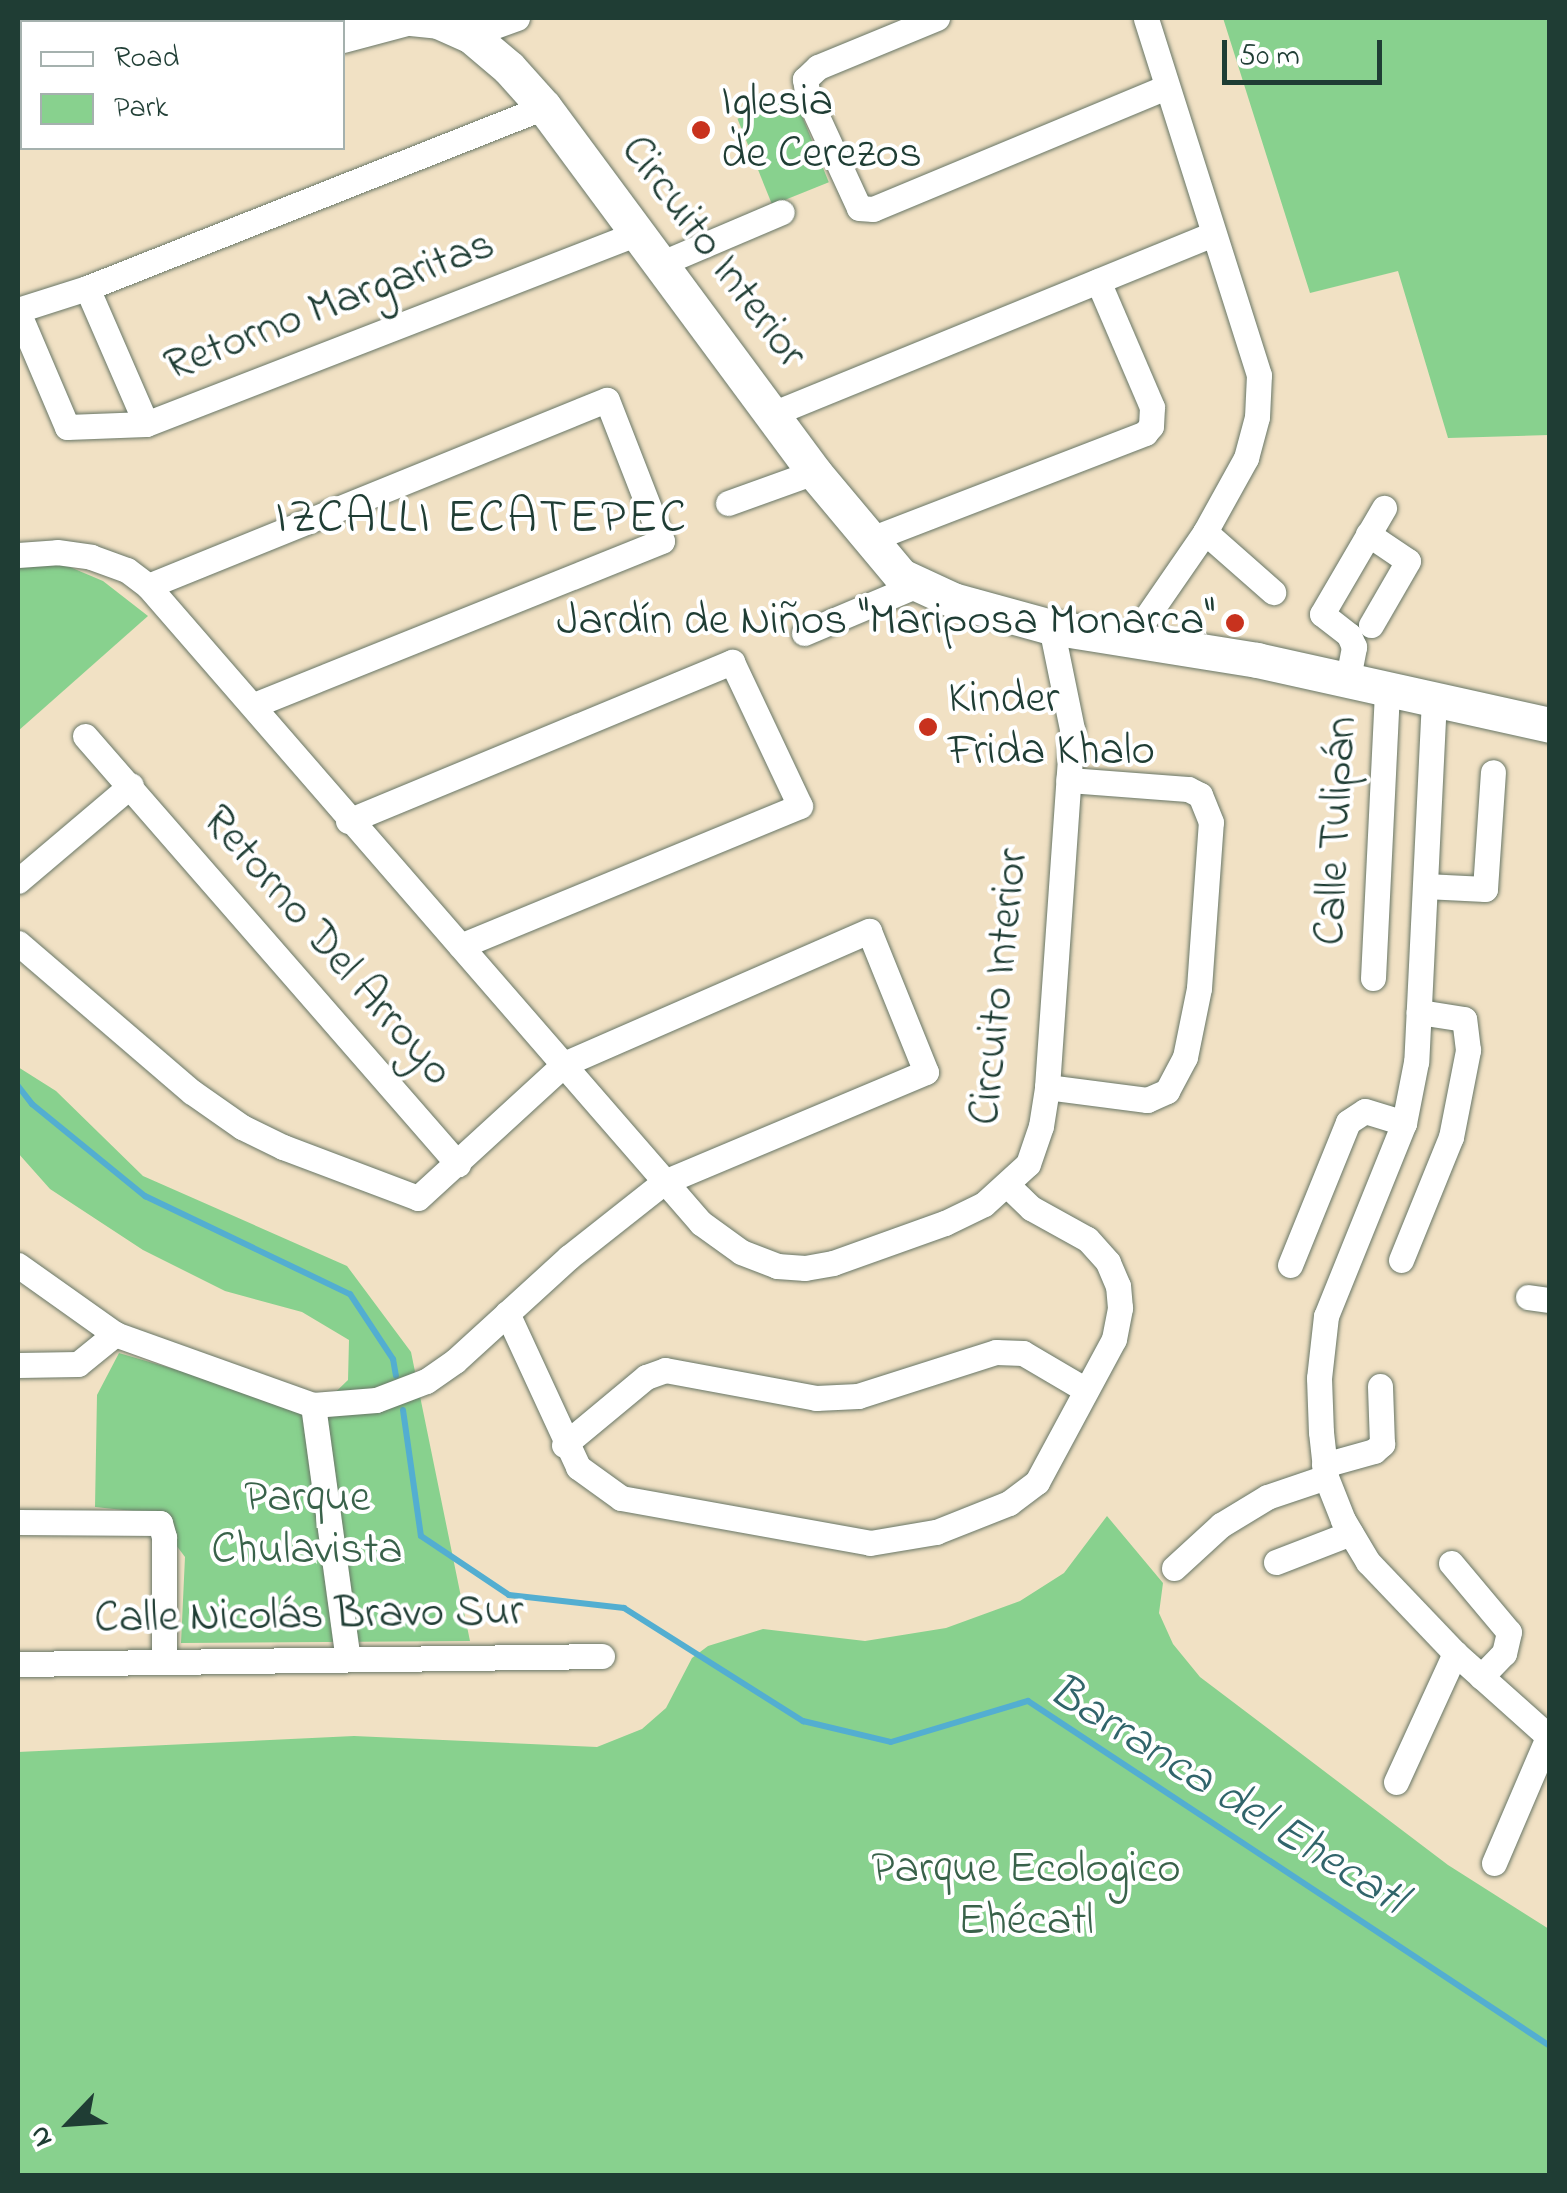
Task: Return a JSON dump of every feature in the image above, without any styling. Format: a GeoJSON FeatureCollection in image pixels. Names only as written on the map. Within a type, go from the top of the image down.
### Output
{"type":"FeatureCollection","features":[{"type":"Feature","properties":{"kind":"main road","name":"Circuito Interior"},"geometry":{"type":"LineString","coordinates":[[345,34],[408,18],[438,20],[470,36],[509,68],[544,107],[662,263],[814,472],[901,576],[953,600],[1051,627]]}},
{"type":"Feature","properties":{"kind":"main road"},"geometry":{"type":"LineString","coordinates":[[1051,627],[1348,678],[1550,726]]}},
{"type":"Feature","properties":{"kind":"street"},"geometry":{"type":"LineString","coordinates":[[470,36],[518,18]]}},
{"type":"Feature","properties":{"kind":"street"},"geometry":{"type":"LineString","coordinates":[[937,18],[818,67],[805,80],[808,96],[858,208],[873,209],[1166,88]]}},
{"type":"Feature","properties":{"kind":"street"},"geometry":{"type":"LineString","coordinates":[[1132,638],[1205,532],[1246,458],[1257,416],[1259,375],[1146,18]]}},
{"type":"Feature","properties":{"kind":"street"},"geometry":{"type":"LineString","coordinates":[[146,424],[66,426],[18,311],[87,288],[544,107]]}},
{"type":"Feature","properties":{"kind":"street"},"geometry":{"type":"LineString","coordinates":[[662,263],[782,212]]}},
{"type":"Feature","properties":{"kind":"street","name":"Retorno Margaritas"},"geometry":{"type":"LineString","coordinates":[[87,288],[146,424],[638,233]]}},
{"type":"Feature","properties":{"kind":"street"},"geometry":{"type":"LineString","coordinates":[[772,414],[1213,234]]}},
{"type":"Feature","properties":{"kind":"street"},"geometry":{"type":"LineString","coordinates":[[871,539],[1145,433],[1151,426],[1152,408],[1098,281]]}},
{"type":"Feature","properties":{"kind":"street"},"geometry":{"type":"LineString","coordinates":[[148,586],[607,400],[662,540],[254,705]]}},
{"type":"Feature","properties":{"kind":"street"},"geometry":{"type":"LineString","coordinates":[[728,504],[814,472]]}},
{"type":"Feature","properties":{"kind":"street"},"geometry":{"type":"LineString","coordinates":[[1348,678],[1354,647],[1349,635],[1322,614],[1384,508]]}},
{"type":"Feature","properties":{"kind":"street"},"geometry":{"type":"LineString","coordinates":[[1205,532],[1273,592]]}},
{"type":"Feature","properties":{"kind":"street"},"geometry":{"type":"LineString","coordinates":[[1368,534],[1408,561],[1371,626]]}},
{"type":"Feature","properties":{"kind":"street","name":"Circuito Interior"},"geometry":{"type":"LineString","coordinates":[[18,555],[57,552],[90,558],[127,570],[148,586],[701,1224],[741,1252],[777,1266],[805,1268],[847,1258],[945,1223],[1008,1186],[1028,1164],[1041,1126],[1047,1087],[1072,730],[1051,627]]}},
{"type":"Feature","properties":{"kind":"street"},"geometry":{"type":"LineString","coordinates":[[804,633],[920,584]]}},
{"type":"Feature","properties":{"kind":"street"},"geometry":{"type":"LineString","coordinates":[[348,821],[732,662],[800,806],[461,946]]}},
{"type":"Feature","properties":{"kind":"street","name":"Calle Tulipán"},"geometry":{"type":"LineString","coordinates":[[1373,978],[1387,688]]}},
{"type":"Feature","properties":{"kind":"street"},"geometry":{"type":"LineString","coordinates":[[1434,699],[1416,1062],[1404,1123],[1326,1316],[1319,1378],[1325,1471],[1368,1562],[1456,1653],[1549,1738],[1494,1864]]}},
{"type":"Feature","properties":{"kind":"street","name":"Retorno Del Arroyo"},"geometry":{"type":"LineString","coordinates":[[85,736],[458,1164]]}},
{"type":"Feature","properties":{"kind":"street"},"geometry":{"type":"LineString","coordinates":[[1425,886],[1485,889],[1493,772]]}},
{"type":"Feature","properties":{"kind":"street"},"geometry":{"type":"LineString","coordinates":[[1047,1087],[1148,1100],[1167,1091],[1185,1057],[1202,951],[1210,822],[1200,795],[1188,789],[1068,780]]}},
{"type":"Feature","properties":{"kind":"street"},"geometry":{"type":"LineString","coordinates":[[18,882],[130,785]]}},
{"type":"Feature","properties":{"kind":"street"},"geometry":{"type":"LineString","coordinates":[[18,943],[192,1092],[242,1127],[283,1148],[418,1198],[564,1064],[869,931],[926,1072],[664,1182],[426,1382],[376,1400],[313,1405],[115,1334],[18,1265]]}},
{"type":"Feature","properties":{"kind":"street"},"geometry":{"type":"LineString","coordinates":[[1400,1260],[1451,1137],[1468,1050],[1464,1019],[1419,1012]]}},
{"type":"Feature","properties":{"kind":"street"},"geometry":{"type":"LineString","coordinates":[[1290,1265],[1348,1122],[1365,1111],[1404,1123]]}},
{"type":"Feature","properties":{"kind":"street"},"geometry":{"type":"LineString","coordinates":[[507,1313],[564,1445],[578,1468],[621,1498],[870,1543],[936,1532],[1009,1503],[1037,1482],[1114,1339],[1120,1308],[1118,1286],[1108,1262],[1086,1239],[1031,1208],[1008,1186]]}},
{"type":"Feature","properties":{"kind":"street"},"geometry":{"type":"LineString","coordinates":[[18,1366],[78,1364],[115,1334]]}},
{"type":"Feature","properties":{"kind":"street"},"geometry":{"type":"LineString","coordinates":[[564,1445],[646,1378],[665,1370],[816,1398],[858,1396],[996,1352],[1023,1353],[1086,1390]]}},
{"type":"Feature","properties":{"kind":"street"},"geometry":{"type":"LineString","coordinates":[[1174,1568],[1221,1525],[1267,1497],[1374,1451],[1382,1444],[1380,1386]]}},
{"type":"Feature","properties":{"kind":"street"},"geometry":{"type":"LineString","coordinates":[[313,1405],[348,1659]]}},
{"type":"Feature","properties":{"kind":"street"},"geometry":{"type":"LineString","coordinates":[[18,1522],[160,1523],[164,1537],[164,1662]]}},
{"type":"Feature","properties":{"kind":"street"},"geometry":{"type":"LineString","coordinates":[[1276,1562],[1351,1533]]}},
{"type":"Feature","properties":{"kind":"street"},"geometry":{"type":"LineString","coordinates":[[1451,1563],[1510,1632],[1504,1653],[1481,1677]]}},
{"type":"Feature","properties":{"kind":"street"},"geometry":{"type":"LineString","coordinates":[[1396,1782],[1456,1653]]}},
{"type":"Feature","properties":{"kind":"street","name":"Calle Nicolás Bravo Sur"},"geometry":{"type":"LineString","coordinates":[[18,1664],[602,1656]]}},
{"type":"Feature","properties":{"kind":"green space"},"geometry":{"type":"Polygon","coordinates":[[[1223,18],[1549,18],[1549,435],[1448,438],[1398,271],[1310,293],[1223,18]]]}},
{"type":"Feature","properties":{"kind":"green space"},"geometry":{"type":"Polygon","coordinates":[[[794,96],[829,182],[772,205],[737,119],[794,96]]]}},
{"type":"Feature","properties":{"kind":"green space"},"geometry":{"type":"Polygon","coordinates":[[[58,562],[103,581],[148,616],[18,731],[18,568],[58,562]]]}},
{"type":"Feature","properties":{"kind":"green space","name":"Parque Chulavista"},"geometry":{"type":"Polygon","coordinates":[[[18,1067],[56,1091],[143,1176],[347,1266],[411,1352],[470,1641],[181,1643],[185,1557],[152,1513],[95,1507],[97,1395],[119,1353],[316,1411],[348,1380],[349,1340],[302,1312],[225,1291],[143,1250],[50,1189],[18,1153],[18,1067]]]}},
{"type":"Feature","properties":{"kind":"green space","name":"Parque Ecologico Ehécatl"},"geometry":{"type":"Polygon","coordinates":[[[1107,1516],[1163,1583],[1159,1613],[1173,1644],[1200,1677],[1448,1865],[1549,1929],[1549,2175],[18,2175],[18,1752],[354,1736],[597,1747],[642,1729],[666,1708],[692,1658],[708,1646],[763,1629],[865,1641],[946,1628],[1020,1601],[1064,1573],[1107,1516]]]}},
{"type":"Feature","properties":{"kind":"waterway","name":"Barranca del Ehecatl"},"geometry":{"type":"LineString","coordinates":[[18,1086],[32,1104],[145,1196],[350,1294],[393,1359],[396,1376]]}},
{"type":"Feature","properties":{"kind":"waterway","name":"Barranca del Ehecatl"},"geometry":{"type":"LineString","coordinates":[[403,1410],[421,1536],[509,1595],[624,1608],[803,1721],[891,1742],[1028,1701],[1550,2046]]}},
{"type":"Feature","properties":{"kind":"place","name":"Iglesia de Cerezos"},"geometry":{"type":"Point","coordinates":[701,130]}},
{"type":"Feature","properties":{"kind":"place","name":"Jardín de Niños \"Mariposa Monarca\""},"geometry":{"type":"Point","coordinates":[1235,623]}},
{"type":"Feature","properties":{"kind":"place","name":"Kinder Frida Khalo"},"geometry":{"type":"Point","coordinates":[928,727]}},
{"type":"Feature","properties":{"kind":"district","name":"IZCALLI ECATEPEC"},"geometry":{"type":"Point","coordinates":[482,520]}}]}
